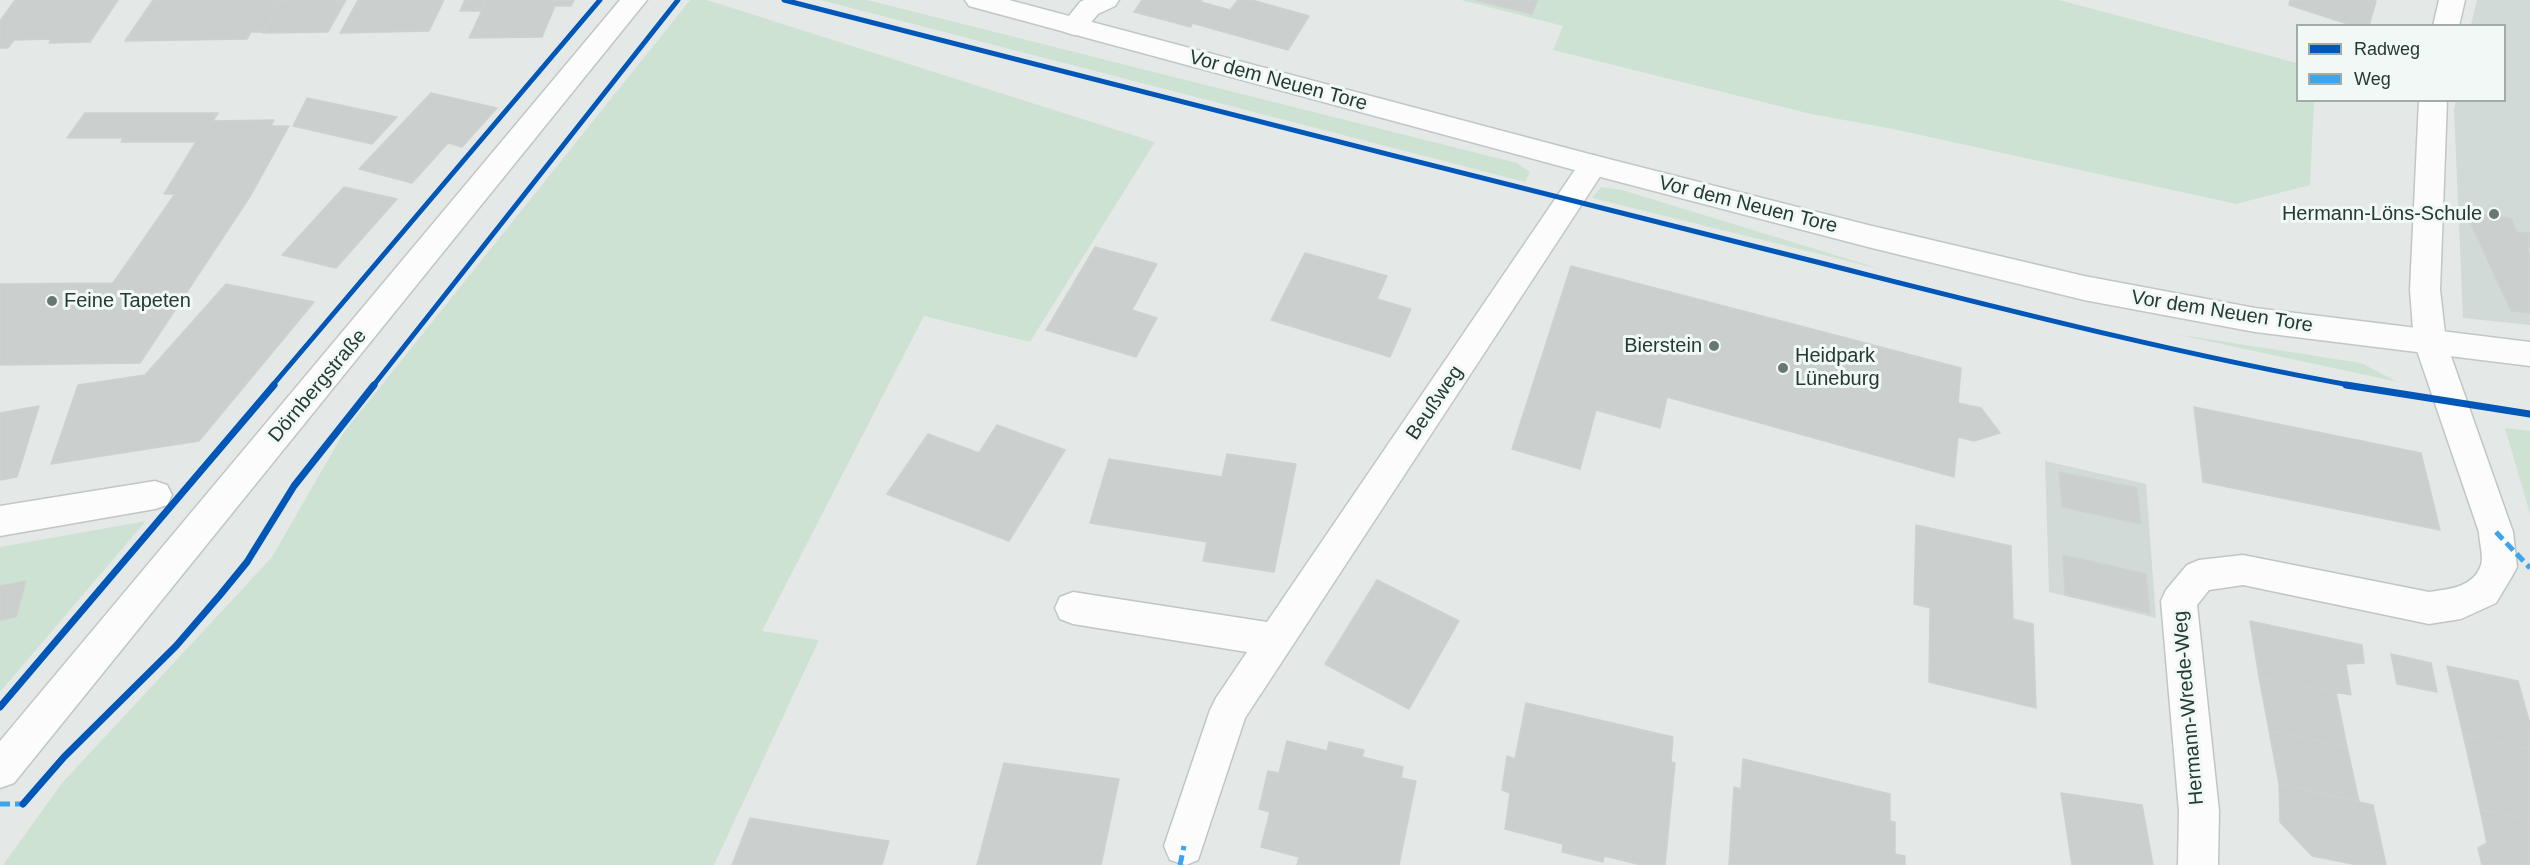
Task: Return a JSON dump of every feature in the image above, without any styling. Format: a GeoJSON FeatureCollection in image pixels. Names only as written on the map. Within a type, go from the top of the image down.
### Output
{"type":"FeatureCollection","features":[{"type":"Feature","properties":{"kind":"street","name":"Dörnbergstraße"},"geometry":{"type":"LineString","coordinates":[[0,770],[634,0]]}},
{"type":"Feature","properties":{"kind":"street","name":"Vor dem Neuen Tore"},"geometry":{"type":"LineString","coordinates":[[978,0],[1593,165],[1856,233],[2084,288],[2255,320],[2530,354]]}},
{"type":"Feature","properties":{"kind":"street"},"geometry":{"type":"LineString","coordinates":[[1074,26],[1089,8],[1106,0]]}},
{"type":"Feature","properties":{"kind":"street"},"geometry":{"type":"LineString","coordinates":[[2446,24],[2452,0]]}},
{"type":"Feature","properties":{"kind":"street","name":"Hermann-Wrede-Weg"},"geometry":{"type":"LineString","coordinates":[[2198,865],[2199,811],[2179,601],[2199,576],[2243,570],[2429,608],[2461,603],[2483,592],[2499,567],[2496,532],[2430,342],[2425,290],[2433,102]]}},
{"type":"Feature","properties":{"kind":"street","name":"Beußweg"},"geometry":{"type":"LineString","coordinates":[[1184,846],[1229,710],[1593,165]]}},
{"type":"Feature","properties":{"kind":"street"},"geometry":{"type":"LineString","coordinates":[[0,521],[155,495]]}},
{"type":"Feature","properties":{"kind":"street"},"geometry":{"type":"LineString","coordinates":[[1073,608],[1277,640]]}},
{"type":"Feature","properties":{"kind":"shaded area","name":"Hermann-Löns-Schule"},"geometry":{"type":"Polygon","coordinates":[[[2477,0],[2530,0],[2530,325],[2463,318],[2454,110],[2456,102],[2506,102],[2506,24],[2471,24],[2477,0]]]}},
{"type":"Feature","properties":{"kind":"shaded area"},"geometry":{"type":"Polygon","coordinates":[[[2045,461],[2146,484],[2156,618],[2049,592],[2045,461]]]}},
{"type":"Feature","properties":{"kind":"green space"},"geometry":{"type":"Polygon","coordinates":[[[690,0],[707,0],[1155,142],[1030,342],[924,316],[762,631],[819,640],[714,865],[3,865],[62,783],[272,557],[344,432],[690,0]]]}},
{"type":"Feature","properties":{"kind":"green space"},"geometry":{"type":"Polygon","coordinates":[[[820,0],[867,0],[1517,163],[1530,172],[1525,182],[820,0]]]}},
{"type":"Feature","properties":{"kind":"green space"},"geometry":{"type":"Polygon","coordinates":[[[1461,0],[2059,0],[2296,63],[2296,102],[2314,102],[2310,185],[2236,204],[1888,128],[1811,114],[1553,50],[1563,26],[1461,0]]]}},
{"type":"Feature","properties":{"kind":"green space"},"geometry":{"type":"Polygon","coordinates":[[[1601,187],[1622,190],[1884,270],[1592,198],[1601,187]]]}},
{"type":"Feature","properties":{"kind":"green space"},"geometry":{"type":"Polygon","coordinates":[[[2175,334],[2361,363],[2398,382],[2175,334]]]}},
{"type":"Feature","properties":{"kind":"green space"},"geometry":{"type":"Polygon","coordinates":[[[2505,428],[2530,431],[2530,514],[2505,428]]]}},
{"type":"Feature","properties":{"kind":"green space"},"geometry":{"type":"Polygon","coordinates":[[[146,521],[0,692],[0,547],[146,521]]]}},
{"type":"Feature","properties":{"kind":"building"},"geometry":{"type":"Polygon","coordinates":[[[15,0],[118,0],[90,42],[49,43],[51,39],[14,40],[8,48],[0,48],[0,21],[15,0]]]}},
{"type":"Feature","properties":{"kind":"building"},"geometry":{"type":"Polygon","coordinates":[[[153,0],[282,0],[263,32],[251,32],[247,39],[125,41],[153,0]]]}},
{"type":"Feature","properties":{"kind":"building"},"geometry":{"type":"Polygon","coordinates":[[[282,0],[346,0],[328,32],[263,33],[282,0]]]}},
{"type":"Feature","properties":{"kind":"building"},"geometry":{"type":"Polygon","coordinates":[[[358,0],[444,0],[429,31],[340,33],[358,0]]]}},
{"type":"Feature","properties":{"kind":"building"},"geometry":{"type":"Polygon","coordinates":[[[465,0],[487,0],[482,11],[460,11],[465,0]]]}},
{"type":"Feature","properties":{"kind":"building"},"geometry":{"type":"Polygon","coordinates":[[[487,0],[574,0],[571,6],[555,6],[542,37],[469,38],[487,0]]]}},
{"type":"Feature","properties":{"kind":"building"},"geometry":{"type":"Polygon","coordinates":[[[1142,0],[1202,0],[1201,2],[1230,10],[1238,0],[1252,0],[1309,16],[1288,50],[1192,23],[1191,27],[1134,12],[1142,0]]]}},
{"type":"Feature","properties":{"kind":"building"},"geometry":{"type":"Polygon","coordinates":[[[1475,0],[1538,0],[1532,14],[1475,0]]]}},
{"type":"Feature","properties":{"kind":"building"},"geometry":{"type":"Polygon","coordinates":[[[2290,0],[2376,1],[2370,24],[2348,24],[2289,5],[2290,0]]]}},
{"type":"Feature","properties":{"kind":"building"},"geometry":{"type":"Polygon","coordinates":[[[431,93],[497,108],[462,147],[448,143],[412,183],[359,169],[431,93]]]}},
{"type":"Feature","properties":{"kind":"building"},"geometry":{"type":"Polygon","coordinates":[[[307,98],[397,117],[372,144],[293,126],[307,98]]]}},
{"type":"Feature","properties":{"kind":"building"},"geometry":{"type":"Polygon","coordinates":[[[85,113],[218,113],[213,121],[274,120],[271,126],[289,126],[251,195],[140,363],[0,365],[0,284],[113,283],[175,194],[164,194],[196,142],[121,142],[123,138],[67,138],[85,113]]]}},
{"type":"Feature","properties":{"kind":"building"},"geometry":{"type":"Polygon","coordinates":[[[344,187],[397,199],[336,268],[282,255],[344,187]]]}},
{"type":"Feature","properties":{"kind":"building"},"geometry":{"type":"Polygon","coordinates":[[[2466,213],[2511,218],[2517,232],[2530,233],[2530,247],[2526,247],[2530,255],[2530,313],[2511,311],[2466,213]]]}},
{"type":"Feature","properties":{"kind":"building"},"geometry":{"type":"Polygon","coordinates":[[[1095,247],[1157,264],[1132,310],[1157,318],[1136,357],[1046,330],[1095,247]]]}},
{"type":"Feature","properties":{"kind":"building"},"geometry":{"type":"Polygon","coordinates":[[[1305,253],[1387,276],[1377,299],[1411,309],[1390,357],[1271,320],[1305,253]]]}},
{"type":"Feature","properties":{"kind":"building"},"geometry":{"type":"Polygon","coordinates":[[[1571,266],[1961,368],[1958,403],[1981,408],[2000,433],[1974,441],[1958,437],[1954,477],[1667,397],[1660,428],[1596,410],[1580,469],[1512,449],[1571,266]]]}},
{"type":"Feature","properties":{"kind":"building"},"geometry":{"type":"Polygon","coordinates":[[[226,284],[314,302],[199,441],[51,464],[78,385],[145,375],[226,284]]]}},
{"type":"Feature","properties":{"kind":"building"},"geometry":{"type":"Polygon","coordinates":[[[39,406],[17,477],[0,480],[0,413],[39,406]]]}},
{"type":"Feature","properties":{"kind":"building"},"geometry":{"type":"Polygon","coordinates":[[[2194,407],[2421,453],[2440,530],[2203,482],[2194,407]]]}},
{"type":"Feature","properties":{"kind":"building"},"geometry":{"type":"Polygon","coordinates":[[[997,425],[1065,450],[1009,541],[887,494],[928,434],[979,453],[997,425]]]}},
{"type":"Feature","properties":{"kind":"building"},"geometry":{"type":"Polygon","coordinates":[[[1227,454],[1296,464],[1274,572],[1203,561],[1207,542],[1090,523],[1109,459],[1222,477],[1227,454]]]}},
{"type":"Feature","properties":{"kind":"building"},"geometry":{"type":"Polygon","coordinates":[[[2059,472],[2137,488],[2141,524],[2062,507],[2059,472]]]}},
{"type":"Feature","properties":{"kind":"building"},"geometry":{"type":"Polygon","coordinates":[[[1916,525],[2011,546],[2013,619],[2033,624],[2036,708],[1929,682],[1930,608],[1914,604],[1916,525]]]}},
{"type":"Feature","properties":{"kind":"building"},"geometry":{"type":"Polygon","coordinates":[[[2063,555],[2146,574],[2150,613],[2065,595],[2063,555]]]}},
{"type":"Feature","properties":{"kind":"building"},"geometry":{"type":"Polygon","coordinates":[[[1377,580],[1459,621],[1409,709],[1325,664],[1377,580]]]}},
{"type":"Feature","properties":{"kind":"building"},"geometry":{"type":"Polygon","coordinates":[[[26,581],[16,617],[0,620],[0,586],[26,581]]]}},
{"type":"Feature","properties":{"kind":"building"},"geometry":{"type":"Polygon","coordinates":[[[2250,621],[2362,645],[2364,663],[2346,664],[2351,695],[2259,677],[2250,621]]]}},
{"type":"Feature","properties":{"kind":"building"},"geometry":{"type":"Polygon","coordinates":[[[2391,654],[2431,663],[2437,692],[2397,684],[2391,654]]]}},
{"type":"Feature","properties":{"kind":"building"},"geometry":{"type":"Polygon","coordinates":[[[2447,666],[2518,681],[2530,724],[2530,749],[2463,734],[2447,666]]]}},
{"type":"Feature","properties":{"kind":"building"},"geometry":{"type":"Polygon","coordinates":[[[2259,677],[2336,692],[2347,747],[2269,730],[2259,677]]]}},
{"type":"Feature","properties":{"kind":"building"},"geometry":{"type":"Polygon","coordinates":[[[1526,703],[1673,737],[1671,762],[1675,763],[1665,865],[1641,865],[1604,856],[1603,862],[1562,852],[1563,844],[1505,829],[1510,793],[1502,790],[1507,756],[1515,759],[1526,703]]]}},
{"type":"Feature","properties":{"kind":"building"},"geometry":{"type":"Polygon","coordinates":[[[2269,730],[2347,747],[2359,801],[2279,784],[2269,730]]]}},
{"type":"Feature","properties":{"kind":"building"},"geometry":{"type":"Polygon","coordinates":[[[2463,734],[2530,749],[2530,820],[2480,809],[2463,734]]]}},
{"type":"Feature","properties":{"kind":"building"},"geometry":{"type":"Polygon","coordinates":[[[1287,741],[1327,751],[1329,742],[1364,750],[1362,757],[1403,767],[1401,778],[1416,781],[1399,865],[1297,865],[1299,857],[1261,847],[1270,812],[1259,809],[1268,771],[1279,773],[1287,741]]]}},
{"type":"Feature","properties":{"kind":"building"},"geometry":{"type":"Polygon","coordinates":[[[1743,759],[1890,794],[1890,821],[1895,822],[1895,854],[1905,856],[1905,865],[1729,865],[1734,787],[1741,789],[1743,759]]]}},
{"type":"Feature","properties":{"kind":"building"},"geometry":{"type":"Polygon","coordinates":[[[1004,763],[1119,779],[1101,865],[977,865],[1004,763]]]}},
{"type":"Feature","properties":{"kind":"building"},"geometry":{"type":"Polygon","coordinates":[[[2279,784],[2373,805],[2386,865],[2358,865],[2312,856],[2280,822],[2279,784]]]}},
{"type":"Feature","properties":{"kind":"building"},"geometry":{"type":"Polygon","coordinates":[[[2061,793],[2142,805],[2153,865],[2072,865],[2061,793]]]}},
{"type":"Feature","properties":{"kind":"building"},"geometry":{"type":"Polygon","coordinates":[[[2480,809],[2530,820],[2530,865],[2482,865],[2478,848],[2487,843],[2480,809]]]}},
{"type":"Feature","properties":{"kind":"building"},"geometry":{"type":"Polygon","coordinates":[[[750,818],[889,841],[882,865],[732,865],[750,818]]]}},
{"type":"Feature","properties":{"kind":"marked path"},"geometry":{"type":"LineString","coordinates":[[2496,532],[2530,568]]}},
{"type":"Feature","properties":{"kind":"marked path"},"geometry":{"type":"LineString","coordinates":[[0,804],[23,804],[26,801]]}},
{"type":"Feature","properties":{"kind":"marked path"},"geometry":{"type":"LineString","coordinates":[[1180,865],[1184,846]]}},
{"type":"Feature","properties":{"kind":"cycle path"},"geometry":{"type":"LineString","coordinates":[[0,707],[600,0]]}},
{"type":"Feature","properties":{"kind":"cycle path"},"geometry":{"type":"LineString","coordinates":[[23,804],[64,757],[176,646],[247,562],[294,486],[678,0]]}},
{"type":"Feature","properties":{"kind":"cycle path"},"geometry":{"type":"LineString","coordinates":[[784,0],[1558,198],[2082,327],[2260,368],[2440,401],[2530,414]]}},
{"type":"Feature","properties":{"kind":"place","name":"Hermann-Löns-Schule"},"geometry":{"type":"Point","coordinates":[2494,214]}},
{"type":"Feature","properties":{"kind":"place","name":"Feine Tapeten"},"geometry":{"type":"Point","coordinates":[52,301]}},
{"type":"Feature","properties":{"kind":"place","name":"Bierstein"},"geometry":{"type":"Point","coordinates":[1714,346]}},
{"type":"Feature","properties":{"kind":"place","name":"Heidpark Lüneburg"},"geometry":{"type":"Point","coordinates":[1783,368]}}]}
